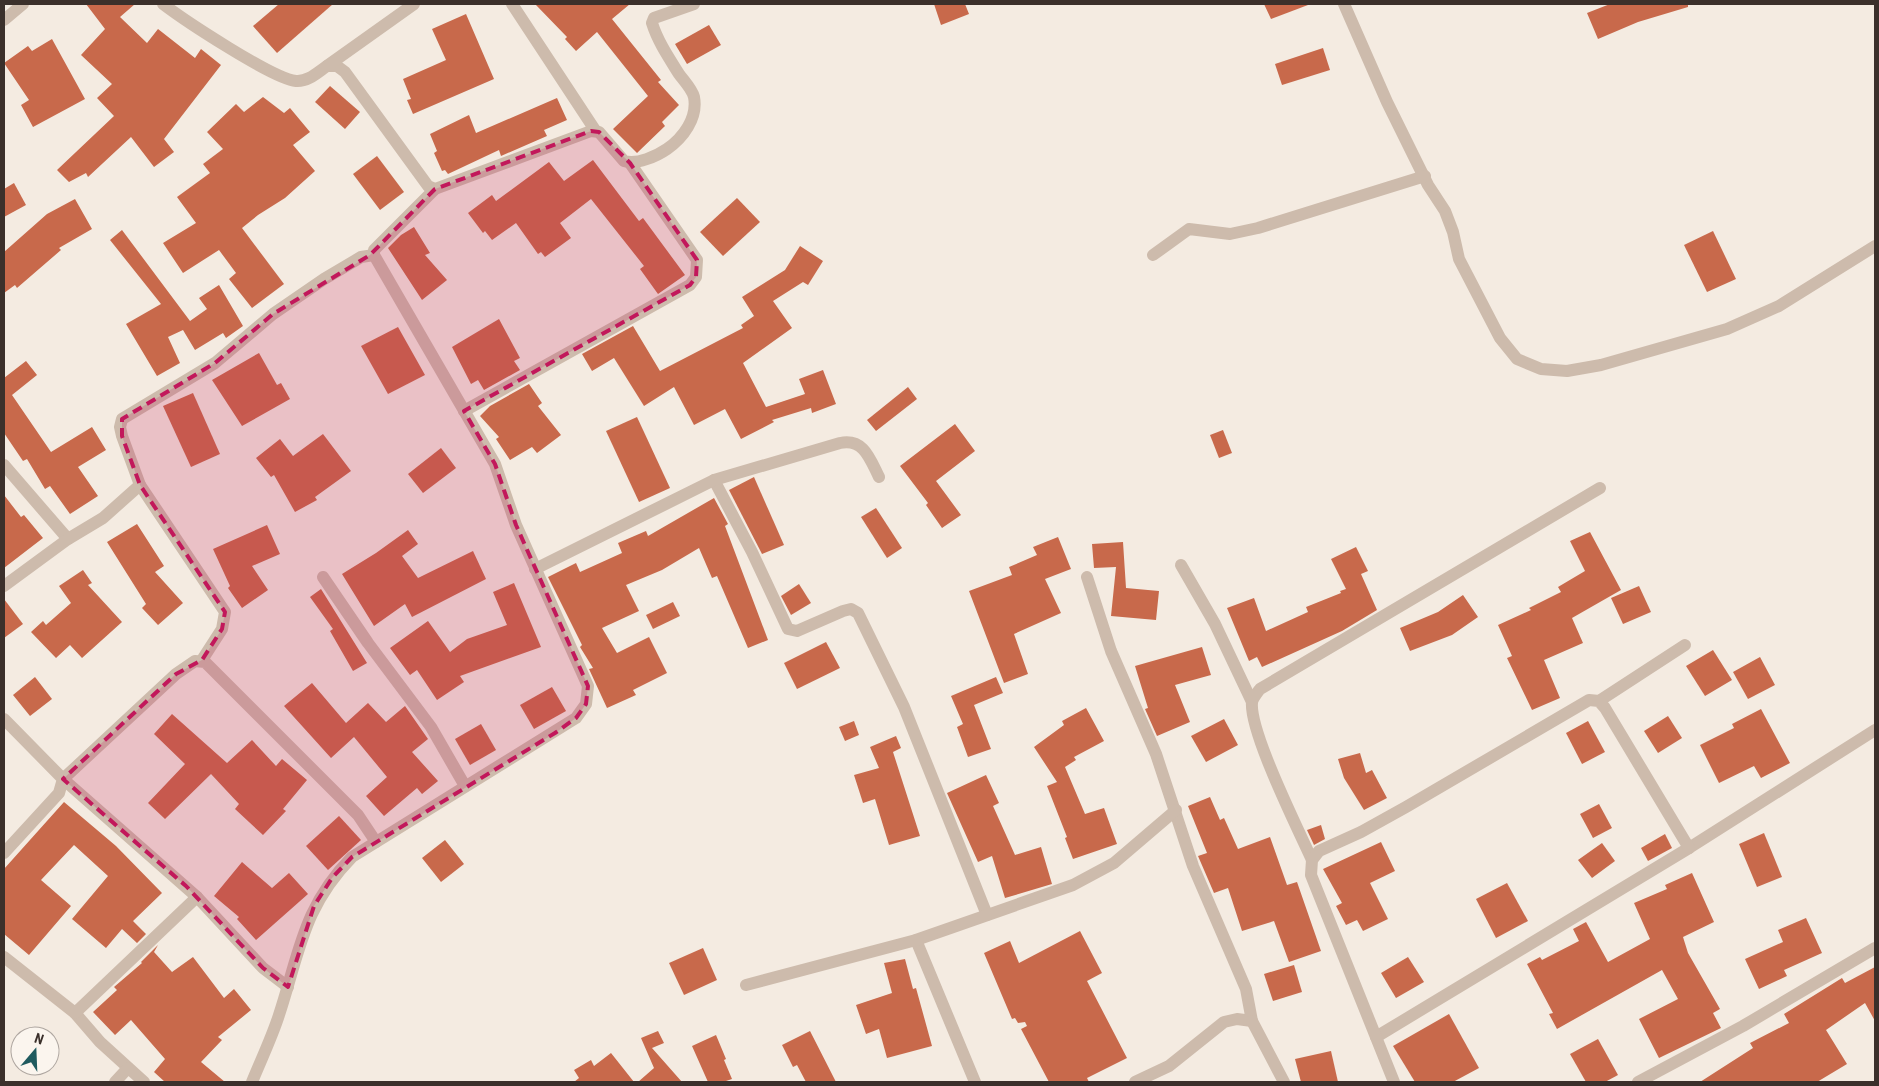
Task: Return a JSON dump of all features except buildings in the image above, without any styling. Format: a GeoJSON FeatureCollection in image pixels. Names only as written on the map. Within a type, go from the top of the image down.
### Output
{"type":"FeatureCollection","features":[{"type":"Feature","properties":{"kind":"street"},"geometry":{"type":"LineString","coordinates":[[4,20],[23,4]]}},
{"type":"Feature","properties":{"kind":"street"},"geometry":{"type":"LineString","coordinates":[[162,4],[237,52],[284,78],[297,81],[309,78],[414,4]]}},
{"type":"Feature","properties":{"kind":"street"},"geometry":{"type":"LineString","coordinates":[[512,4],[595,130],[624,161],[630,163],[660,154],[673,145],[685,133],[692,118],[694,96],[671,61],[652,24],[654,18],[694,4]]}},
{"type":"Feature","properties":{"kind":"street"},"geometry":{"type":"LineString","coordinates":[[1344,4],[1387,102],[1445,211],[1453,232],[1459,259],[1500,338],[1517,359],[1541,369],[1567,371],[1601,365],[1727,329],[1780,306],[1875,246]]}},
{"type":"Feature","properties":{"kind":"street"},"geometry":{"type":"LineString","coordinates":[[327,66],[337,66],[345,72],[428,186],[435,188]]}},
{"type":"Feature","properties":{"kind":"street"},"geometry":{"type":"LineString","coordinates":[[252,1082],[278,1017],[308,918],[332,878],[352,857],[576,718],[586,704],[588,686],[516,525],[495,464],[374,254],[374,250],[435,188],[595,130]]}},
{"type":"Feature","properties":{"kind":"street"},"geometry":{"type":"LineString","coordinates":[[464,411],[690,285],[696,277],[697,260],[630,163]]}},
{"type":"Feature","properties":{"kind":"street"},"geometry":{"type":"LineString","coordinates":[[1153,255],[1189,229],[1230,234],[1258,228],[1425,176]]}},
{"type":"Feature","properties":{"kind":"street"},"geometry":{"type":"LineString","coordinates":[[4,853],[59,793],[63,779],[176,674],[195,661],[202,660],[222,629],[225,612],[140,485],[122,436],[120,427],[122,419],[215,363],[273,314],[324,279],[361,257],[374,254]]}},
{"type":"Feature","properties":{"kind":"street"},"geometry":{"type":"LineString","coordinates":[[535,569],[714,480],[847,442],[866,450],[879,477]]}},
{"type":"Feature","properties":{"kind":"street"},"geometry":{"type":"LineString","coordinates":[[4,465],[68,539]]}},
{"type":"Feature","properties":{"kind":"street"},"geometry":{"type":"LineString","coordinates":[[714,480],[752,552],[788,629],[792,632],[797,631],[843,611],[852,609],[858,613],[904,707],[987,916]]}},
{"type":"Feature","properties":{"kind":"street"},"geometry":{"type":"LineString","coordinates":[[4,586],[68,539],[104,518],[140,485]]}},
{"type":"Feature","properties":{"kind":"street"},"geometry":{"type":"LineString","coordinates":[[1252,702],[1260,689],[1273,680],[1600,488]]}},
{"type":"Feature","properties":{"kind":"street"},"geometry":{"type":"LineString","coordinates":[[1181,565],[1215,624],[1252,702],[1256,724],[1266,755],[1312,860],[1311,875],[1348,973],[1394,1082]]}},
{"type":"Feature","properties":{"kind":"street"},"geometry":{"type":"LineString","coordinates":[[1087,577],[1111,650],[1156,754],[1194,866],[1246,989],[1252,1021],[1284,1082]]}},
{"type":"Feature","properties":{"kind":"street"},"geometry":{"type":"LineString","coordinates":[[323,578],[368,643],[431,727],[465,786]]}},
{"type":"Feature","properties":{"kind":"street"},"geometry":{"type":"LineString","coordinates":[[1312,860],[1319,851],[1361,832],[1406,807],[1590,700],[1599,701],[1685,645]]}},
{"type":"Feature","properties":{"kind":"street"},"geometry":{"type":"LineString","coordinates":[[202,660],[332,787],[358,815],[376,842]]}},
{"type":"Feature","properties":{"kind":"street"},"geometry":{"type":"LineString","coordinates":[[1599,701],[1608,712],[1689,848]]}},
{"type":"Feature","properties":{"kind":"street"},"geometry":{"type":"LineString","coordinates":[[4,719],[63,779],[197,897],[263,968],[288,987]]}},
{"type":"Feature","properties":{"kind":"street"},"geometry":{"type":"LineString","coordinates":[[1376,1037],[1689,848],[1875,730]]}},
{"type":"Feature","properties":{"kind":"street"},"geometry":{"type":"LineString","coordinates":[[746,985],[916,940],[1073,885],[1114,863],[1176,810]]}},
{"type":"Feature","properties":{"kind":"street"},"geometry":{"type":"LineString","coordinates":[[75,1013],[197,897]]}},
{"type":"Feature","properties":{"kind":"street"},"geometry":{"type":"LineString","coordinates":[[916,940],[975,1082]]}},
{"type":"Feature","properties":{"kind":"street"},"geometry":{"type":"LineString","coordinates":[[1638,1082],[1743,1026],[1875,948]]}},
{"type":"Feature","properties":{"kind":"street"},"geometry":{"type":"LineString","coordinates":[[4,957],[75,1013],[100,1042],[144,1082]]}},
{"type":"Feature","properties":{"kind":"street"},"geometry":{"type":"LineString","coordinates":[[1135,1082],[1169,1066],[1224,1022],[1237,1019],[1252,1021]]}},
{"type":"Feature","properties":{"kind":"street"},"geometry":{"type":"LineString","coordinates":[[115,1082],[128,1068]]}},
{"type":"Feature","properties":{"kind":"highlighted area"},"geometry":{"type":"Polygon","coordinates":[[[591,131],[599,132],[630,163],[697,260],[696,277],[690,285],[464,411],[495,464],[516,525],[588,686],[586,704],[576,718],[555,733],[352,857],[332,878],[314,906],[288,987],[263,968],[186,886],[63,779],[176,674],[202,660],[222,629],[225,612],[140,485],[122,436],[122,419],[215,363],[273,314],[370,255],[435,189],[591,131]]]}}]}
